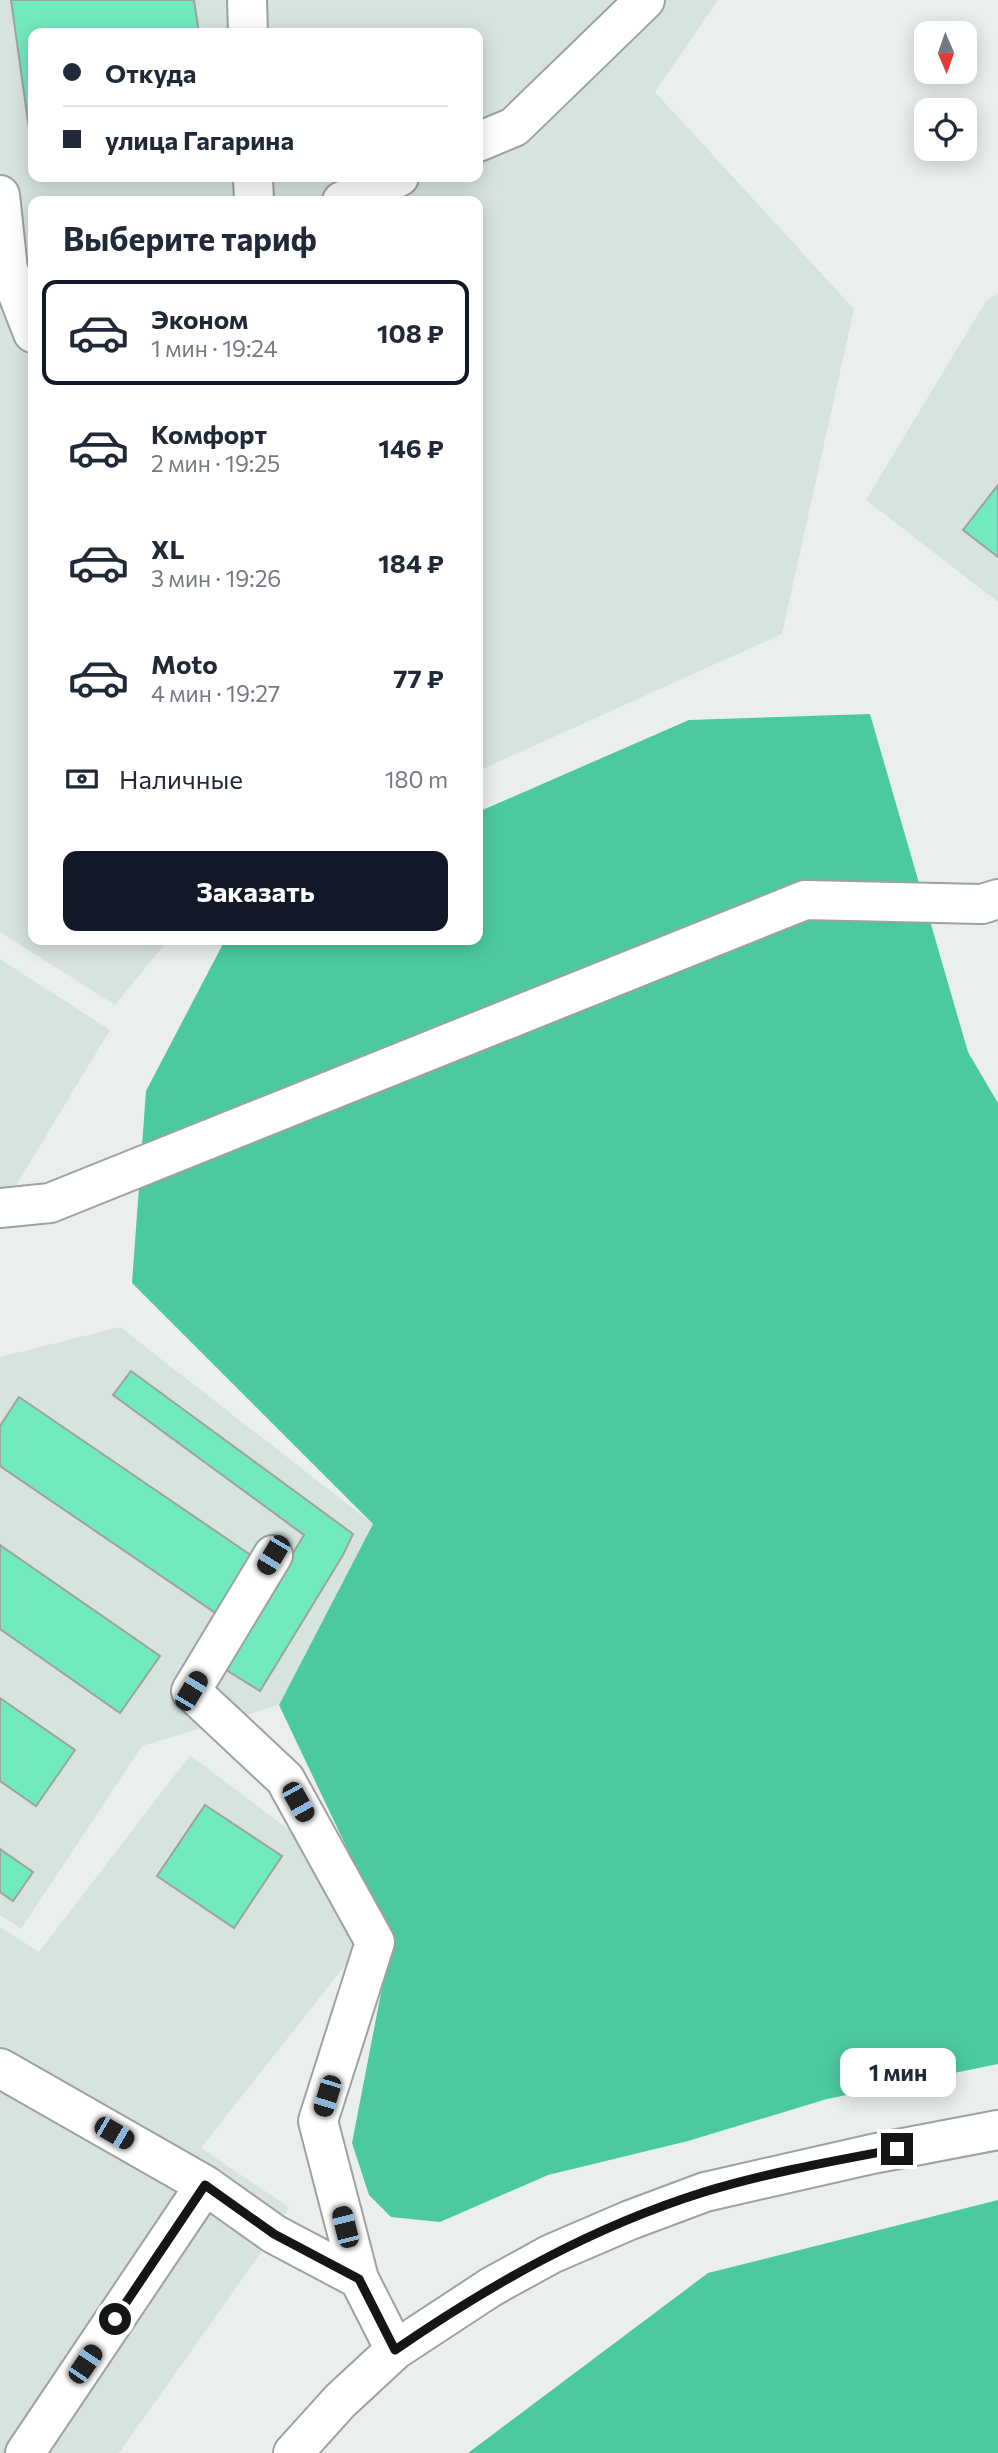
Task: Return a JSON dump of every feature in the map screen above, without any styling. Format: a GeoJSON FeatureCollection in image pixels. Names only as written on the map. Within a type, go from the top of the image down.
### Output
{"type":"FeatureCollection","features":[{"type":"Feature","properties":{"kind":"street"},"geometry":{"type":"LineString","coordinates":[[247,0],[248,28]]}},
{"type":"Feature","properties":{"kind":"street"},"geometry":{"type":"LineString","coordinates":[[483,140],[514,127],[645,0]]}},
{"type":"Feature","properties":{"kind":"street"},"geometry":{"type":"LineString","coordinates":[[354,196],[387,182]]}},
{"type":"Feature","properties":{"kind":"street"},"geometry":{"type":"LineString","coordinates":[[0,195],[14,268],[28,316]]}},
{"type":"Feature","properties":{"kind":"street"},"geometry":{"type":"LineString","coordinates":[[0,1208],[50,1203],[805,900],[982,904],[998,899]]}},
{"type":"Feature","properties":{"kind":"street"},"geometry":{"type":"LineString","coordinates":[[273,1555],[191,1691],[285,1779],[375,1942],[318,2121],[359,2279],[395,2350]]}},
{"type":"Feature","properties":{"kind":"street"},"geometry":{"type":"LineString","coordinates":[[0,2068],[205,2185],[274,2234],[359,2279]]}},
{"type":"Feature","properties":{"kind":"street"},"geometry":{"type":"LineString","coordinates":[[293,2453],[340,2401],[395,2350],[491,2287],[551,2254],[705,2192],[786,2172],[998,2130]]}},
{"type":"Feature","properties":{"kind":"street"},"geometry":{"type":"LineString","coordinates":[[25,2453],[205,2185]]}},
{"type":"Feature","properties":{"kind":"shaded area"},"geometry":{"type":"Polygon","coordinates":[[[0,0],[718,0],[655,92],[854,309],[782,634],[483,769],[483,196],[28,196],[28,945],[164,945],[115,1005],[0,932],[0,0]]]}},
{"type":"Feature","properties":{"kind":"shaded area"},"geometry":{"type":"Polygon","coordinates":[[[998,293],[998,602],[866,500],[986,301],[998,293]]]}},
{"type":"Feature","properties":{"kind":"shaded area"},"geometry":{"type":"Polygon","coordinates":[[[0,959],[110,1030],[0,1212],[0,959]]]}},
{"type":"Feature","properties":{"kind":"shaded area"},"geometry":{"type":"Polygon","coordinates":[[[120,1327],[373,1524],[279,1705],[142,1746],[21,1929],[0,1915],[0,1357],[120,1327]]]}},
{"type":"Feature","properties":{"kind":"shaded area"},"geometry":{"type":"Polygon","coordinates":[[[190,1755],[296,1835],[358,1949],[201,2148],[289,2207],[274,2234],[119,2453],[0,2453],[0,1927],[39,1952],[190,1755]]]}},
{"type":"Feature","properties":{"kind":"green space"},"geometry":{"type":"Polygon","coordinates":[[[870,714],[968,1052],[998,1103],[998,2064],[827,2099],[688,2141],[548,2175],[440,2222],[391,2217],[369,2195],[352,2143],[391,1941],[279,1705],[373,1524],[132,1283],[146,1091],[222,945],[483,945],[483,810],[689,720],[870,714]]]}},
{"type":"Feature","properties":{"kind":"green space"},"geometry":{"type":"Polygon","coordinates":[[[998,2200],[998,2453],[468,2453],[708,2273],[998,2200]]]}},
{"type":"Feature","properties":{"kind":"building"},"geometry":{"type":"Polygon","coordinates":[[[11,0],[194,0],[198,28],[28,28],[28,121],[11,0]]]}},
{"type":"Feature","properties":{"kind":"building"},"geometry":{"type":"Polygon","coordinates":[[[998,485],[998,557],[963,530],[998,485]]]}},
{"type":"Feature","properties":{"kind":"building"},"geometry":{"type":"Polygon","coordinates":[[[131,1371],[353,1534],[260,1691],[223,1668],[304,1535],[113,1395],[131,1371]]]}},
{"type":"Feature","properties":{"kind":"building"},"geometry":{"type":"Polygon","coordinates":[[[19,1397],[258,1560],[220,1616],[0,1466],[0,1426],[19,1397]]]}},
{"type":"Feature","properties":{"kind":"building"},"geometry":{"type":"Polygon","coordinates":[[[0,1545],[160,1656],[120,1713],[0,1629],[0,1545]]]}},
{"type":"Feature","properties":{"kind":"building"},"geometry":{"type":"Polygon","coordinates":[[[0,1698],[75,1750],[36,1806],[0,1781],[0,1698]]]}},
{"type":"Feature","properties":{"kind":"building"},"geometry":{"type":"Polygon","coordinates":[[[205,1805],[282,1856],[234,1928],[157,1876],[205,1805]]]}},
{"type":"Feature","properties":{"kind":"building"},"geometry":{"type":"Polygon","coordinates":[[[0,1849],[33,1872],[13,1901],[0,1892],[0,1849]]]}},
{"type":"Feature","properties":{"kind":"route"},"geometry":{"type":"LineString","coordinates":[[115,2319],[205,2185],[274,2234],[359,2279],[395,2350],[491,2287],[551,2254],[630,2220],[705,2192],[897,2149]]}}]}
